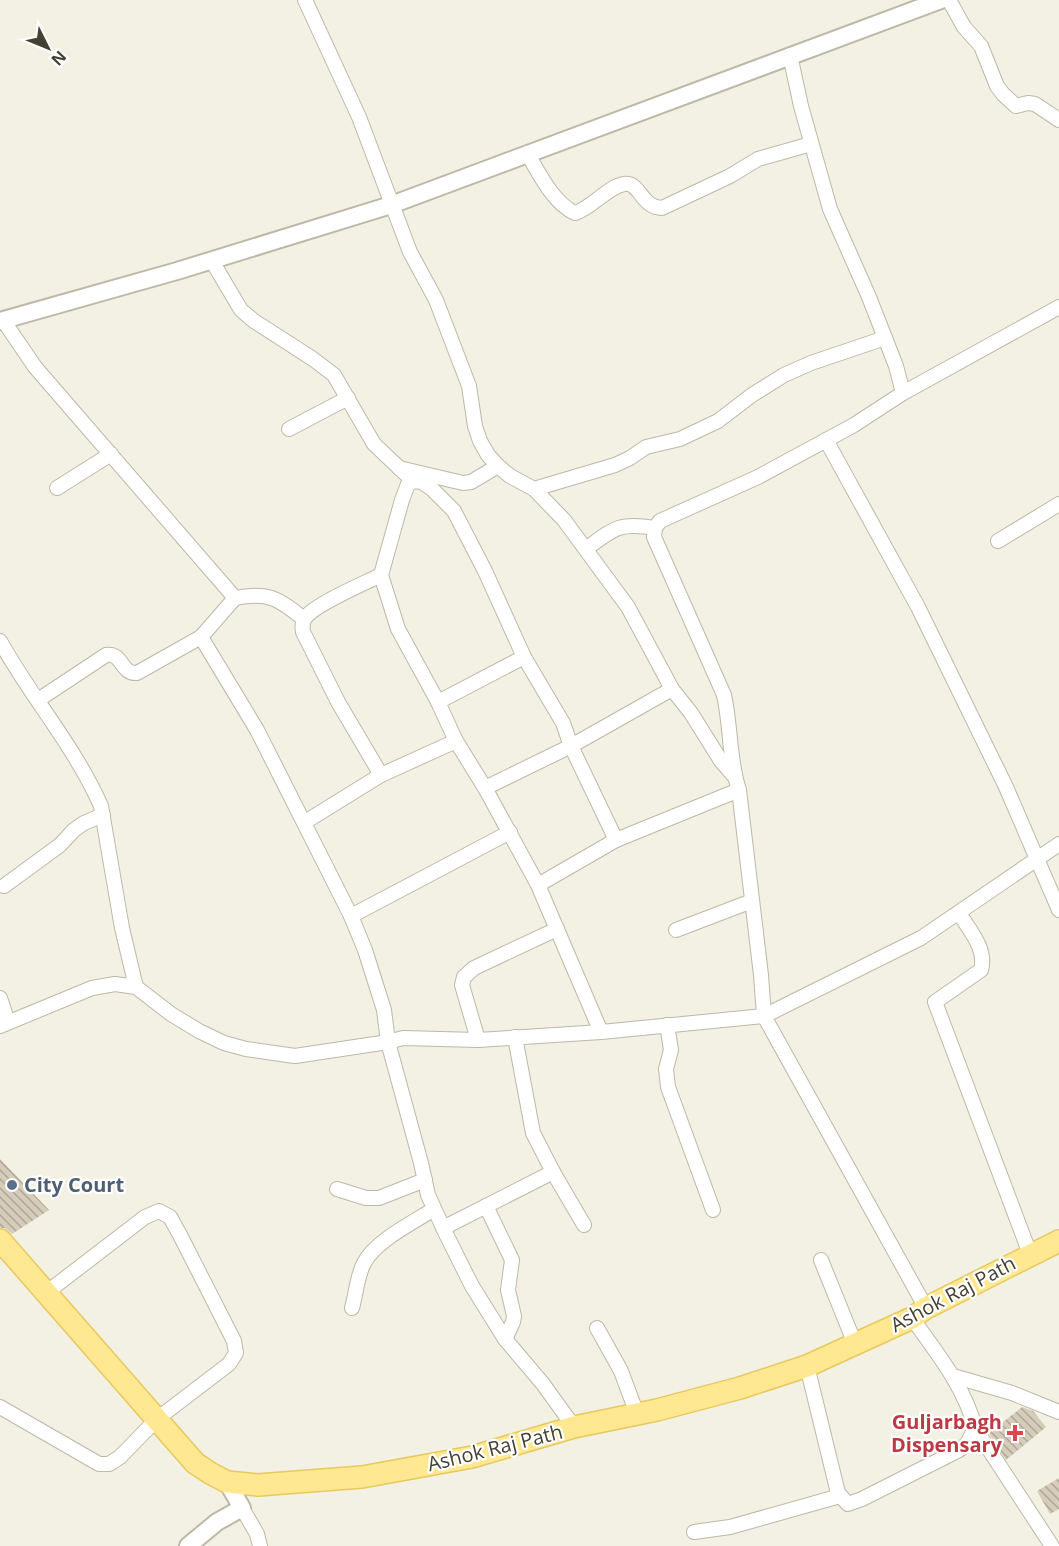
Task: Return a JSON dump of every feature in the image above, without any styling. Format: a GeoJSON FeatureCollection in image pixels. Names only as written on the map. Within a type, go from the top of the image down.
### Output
{"type":"FeatureCollection","features":[{"type":"Feature","properties":{"kind":"main road","name":"Ashok Raj Path"},"geometry":{"type":"LineString","coordinates":[[0,1240],[195,1463],[227,1482],[258,1485],[362,1477],[472,1457],[574,1427],[740,1388],[807,1365],[855,1344],[1059,1240]]}},
{"type":"Feature","properties":{"kind":"street"},"geometry":{"type":"LineString","coordinates":[[305,0],[359,117],[410,252],[436,300],[469,386],[475,426],[480,441],[498,466],[510,476],[534,489],[564,520],[586,549],[628,607],[672,689],[734,776]]}},
{"type":"Feature","properties":{"kind":"street"},"geometry":{"type":"LineString","coordinates":[[235,598],[35,367],[2,321],[212,261],[391,205],[940,1],[981,46],[997,86],[1003,94],[1016,106],[1035,104],[1059,120]]}},
{"type":"Feature","properties":{"kind":"street"},"geometry":{"type":"LineString","coordinates":[[790,56],[811,144],[830,209],[885,338],[903,393]]}},
{"type":"Feature","properties":{"kind":"street"},"geometry":{"type":"LineString","coordinates":[[527,153],[552,192],[561,203],[575,213],[627,183],[633,185],[649,204],[655,208],[662,208],[730,176],[758,159],[811,144]]}},
{"type":"Feature","properties":{"kind":"street"},"geometry":{"type":"LineString","coordinates":[[212,261],[241,310],[334,375],[374,444],[413,481],[422,482],[432,489],[454,511],[485,571],[524,657],[563,723],[571,746],[616,840]]}},
{"type":"Feature","properties":{"kind":"street"},"geometry":{"type":"LineString","coordinates":[[1052,1546],[975,1428],[953,1376],[764,1016],[739,790],[734,776],[729,715],[721,684],[654,537],[655,528],[660,521],[758,477],[877,412],[903,393],[1059,307]]}},
{"type":"Feature","properties":{"kind":"street"},"geometry":{"type":"LineString","coordinates":[[534,489],[615,465],[646,447],[680,439],[718,422],[752,395],[784,375],[811,363],[885,338]]}},
{"type":"Feature","properties":{"kind":"street"},"geometry":{"type":"LineString","coordinates":[[289,429],[348,398]]}},
{"type":"Feature","properties":{"kind":"street"},"geometry":{"type":"LineString","coordinates":[[826,440],[918,607],[1006,787],[1059,910]]}},
{"type":"Feature","properties":{"kind":"street"},"geometry":{"type":"LineString","coordinates":[[57,488],[111,454]]}},
{"type":"Feature","properties":{"kind":"street"},"geometry":{"type":"LineString","coordinates":[[398,468],[462,483],[471,482],[498,466]]}},
{"type":"Feature","properties":{"kind":"street"},"geometry":{"type":"LineString","coordinates":[[413,481],[408,484],[402,500],[381,575],[398,629],[438,702],[456,741],[485,788],[538,885],[601,1032]]}},
{"type":"Feature","properties":{"kind":"street"},"geometry":{"type":"LineString","coordinates":[[998,541],[1059,504]]}},
{"type":"Feature","properties":{"kind":"street"},"geometry":{"type":"LineString","coordinates":[[586,549],[618,527],[634,525],[655,528]]}},
{"type":"Feature","properties":{"kind":"street"},"geometry":{"type":"LineString","coordinates":[[381,575],[315,609],[304,619],[302,626],[338,702],[381,775]]}},
{"type":"Feature","properties":{"kind":"street"},"geometry":{"type":"LineString","coordinates":[[38,700],[106,655],[112,654],[118,657],[124,669],[131,674],[136,673],[201,636],[235,598],[251,595],[279,600],[304,619]]}},
{"type":"Feature","properties":{"kind":"street"},"geometry":{"type":"LineString","coordinates":[[201,636],[257,730],[351,916],[384,1010],[388,1042],[428,1195],[434,1209],[472,1286],[505,1340],[543,1384],[574,1427]]}},
{"type":"Feature","properties":{"kind":"street"},"geometry":{"type":"LineString","coordinates":[[0,641],[18,674],[38,700],[93,788],[103,816],[122,928],[136,987]]}},
{"type":"Feature","properties":{"kind":"street"},"geometry":{"type":"LineString","coordinates":[[438,702],[524,657]]}},
{"type":"Feature","properties":{"kind":"street"},"geometry":{"type":"LineString","coordinates":[[485,788],[571,746],[672,689]]}},
{"type":"Feature","properties":{"kind":"street"},"geometry":{"type":"LineString","coordinates":[[305,822],[381,775],[456,741]]}},
{"type":"Feature","properties":{"kind":"street"},"geometry":{"type":"LineString","coordinates":[[538,885],[616,840],[739,790]]}},
{"type":"Feature","properties":{"kind":"street"},"geometry":{"type":"LineString","coordinates":[[4,886],[60,845],[74,830],[84,823],[103,816]]}},
{"type":"Feature","properties":{"kind":"street"},"geometry":{"type":"LineString","coordinates":[[351,916],[510,832]]}},
{"type":"Feature","properties":{"kind":"street"},"geometry":{"type":"LineString","coordinates":[[0,998],[4,1024],[92,988],[115,984],[136,987],[171,1014],[224,1043],[246,1049],[295,1056],[403,1038],[478,1040],[601,1032],[764,1016],[908,945],[1059,844]]}},
{"type":"Feature","properties":{"kind":"street"},"geometry":{"type":"LineString","coordinates":[[676,930],[752,901]]}},
{"type":"Feature","properties":{"kind":"street"},"geometry":{"type":"LineString","coordinates":[[959,913],[984,958],[981,970],[935,1002],[1030,1254]]}},
{"type":"Feature","properties":{"kind":"street"},"geometry":{"type":"LineString","coordinates":[[478,1040],[462,985],[464,977],[474,968],[557,929]]}},
{"type":"Feature","properties":{"kind":"street"},"geometry":{"type":"LineString","coordinates":[[667,1025],[671,1050],[666,1069],[668,1087],[713,1210]]}},
{"type":"Feature","properties":{"kind":"street"},"geometry":{"type":"LineString","coordinates":[[515,1037],[533,1133],[584,1225]]}},
{"type":"Feature","properties":{"kind":"street"},"geometry":{"type":"LineString","coordinates":[[443,1228],[553,1172]]}},
{"type":"Feature","properties":{"kind":"street"},"geometry":{"type":"LineString","coordinates":[[337,1189],[366,1198],[379,1198],[425,1180]]}},
{"type":"Feature","properties":{"kind":"street"},"geometry":{"type":"LineString","coordinates":[[486,1206],[512,1260],[508,1290],[514,1316],[505,1340]]}},
{"type":"Feature","properties":{"kind":"street"},"geometry":{"type":"LineString","coordinates":[[352,1308],[360,1273],[370,1254],[434,1209]]}},
{"type":"Feature","properties":{"kind":"street"},"geometry":{"type":"LineString","coordinates":[[0,1407],[99,1464],[109,1464],[120,1457],[157,1419],[229,1364],[236,1353],[234,1341],[170,1217],[159,1211],[145,1217],[46,1293]]}},
{"type":"Feature","properties":{"kind":"street"},"geometry":{"type":"LineString","coordinates":[[820,1260],[855,1344]]}},
{"type":"Feature","properties":{"kind":"street"},"geometry":{"type":"LineString","coordinates":[[597,1328],[621,1371],[637,1414]]}},
{"type":"Feature","properties":{"kind":"street"},"geometry":{"type":"LineString","coordinates":[[807,1365],[840,1496],[848,1504],[862,1499],[967,1444],[975,1428]]}},
{"type":"Feature","properties":{"kind":"street"},"geometry":{"type":"LineString","coordinates":[[953,1376],[1012,1393],[1059,1412]]}},
{"type":"Feature","properties":{"kind":"street"},"geometry":{"type":"LineString","coordinates":[[227,1482],[254,1528],[260,1546]]}},
{"type":"Feature","properties":{"kind":"street"},"geometry":{"type":"LineString","coordinates":[[694,1532],[730,1527],[840,1496]]}},
{"type":"Feature","properties":{"kind":"street"},"geometry":{"type":"LineString","coordinates":[[188,1546],[217,1522],[242,1508]]}},
{"type":"Feature","properties":{"kind":"building","name":"City Court"},"geometry":{"type":"Polygon","coordinates":[[[0,1159],[49,1210],[12,1234],[5,1228],[0,1228],[0,1159]]]}},
{"type":"Feature","properties":{"kind":"building"},"geometry":{"type":"Polygon","coordinates":[[[1022,1407],[1033,1411],[1046,1427],[1006,1460],[989,1433],[1022,1407]]]}},
{"type":"Feature","properties":{"kind":"building"},"geometry":{"type":"Polygon","coordinates":[[[1059,1478],[1059,1509],[1050,1514],[1037,1491],[1059,1478]]]}},
{"type":"Feature","properties":{"kind":"place","name":"City Court"},"geometry":{"type":"Point","coordinates":[12,1185]}},
{"type":"Feature","properties":{"kind":"place","name":"Guljarbagh Dispensary"},"geometry":{"type":"Point","coordinates":[1015,1433]}}]}
